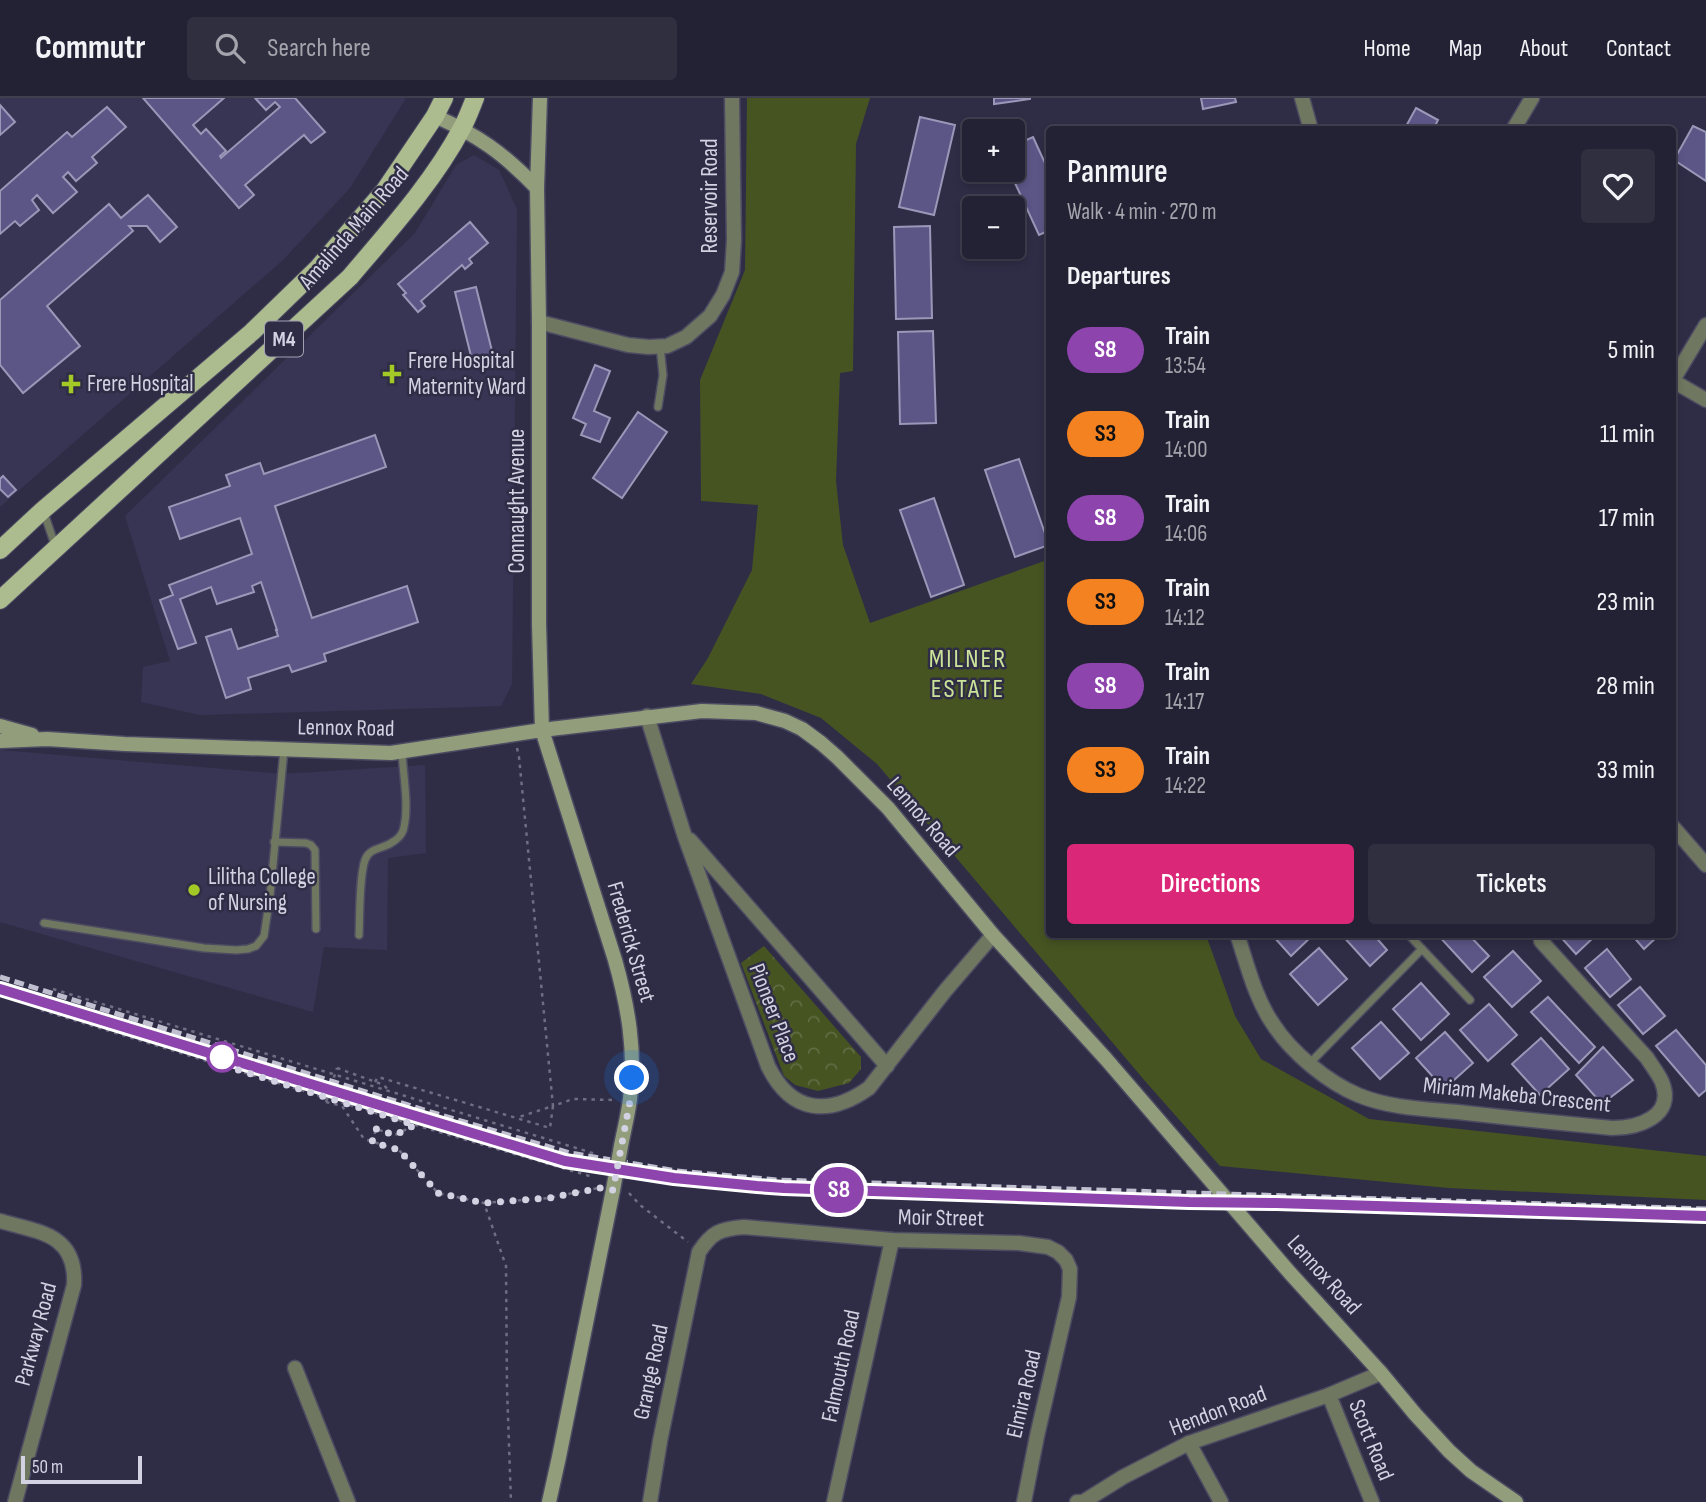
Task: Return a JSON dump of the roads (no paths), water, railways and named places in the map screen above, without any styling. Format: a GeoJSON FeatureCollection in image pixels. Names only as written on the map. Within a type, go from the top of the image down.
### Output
{"type":"FeatureCollection","features":[{"type":"Feature","properties":{"kind":"main road","name":"Amalinda Main Road"},"geometry":{"type":"LineString","coordinates":[[0,550],[43,510],[252,332],[317,269],[385,190],[435,116],[444,98]]}},
{"type":"Feature","properties":{"kind":"main road","name":"Amalinda Main Road"},"geometry":{"type":"LineString","coordinates":[[0,600],[350,277],[401,217],[435,171],[462,128],[475,98]]}},
{"type":"Feature","properties":{"kind":"street","name":"Connaught Avenue"},"geometry":{"type":"LineString","coordinates":[[540,98],[537,188],[542,730]]}},
{"type":"Feature","properties":{"kind":"street","name":"Reservoir Road"},"geometry":{"type":"LineString","coordinates":[[540,322],[628,345],[649,347],[667,346],[686,337],[710,316],[723,295],[732,272],[732,98]]}},
{"type":"Feature","properties":{"kind":"street"},"geometry":{"type":"LineString","coordinates":[[1302,98],[1310,126]]}},
{"type":"Feature","properties":{"kind":"street"},"geometry":{"type":"LineString","coordinates":[[1515,126],[1532,98]]}},
{"type":"Feature","properties":{"kind":"street"},"geometry":{"type":"LineString","coordinates":[[435,116],[478,137],[504,156],[537,188]]}},
{"type":"Feature","properties":{"kind":"street"},"geometry":{"type":"LineString","coordinates":[[1676,375],[1706,325]]}},
{"type":"Feature","properties":{"kind":"street"},"geometry":{"type":"LineString","coordinates":[[1676,382],[1706,400]]}},
{"type":"Feature","properties":{"kind":"street","name":"Lennox Road"},"geometry":{"type":"LineString","coordinates":[[0,741],[47,739],[284,750],[402,752],[542,730],[702,711],[756,713],[802,729],[837,757],[888,808],[993,935],[1106,1059],[1415,1415],[1449,1451],[1493,1488],[1516,1502]]}},
{"type":"Feature","properties":{"kind":"street","name":"Pioneer Place"},"geometry":{"type":"LineString","coordinates":[[647,716],[684,834],[768,1066],[782,1089],[795,1099],[809,1105],[826,1107],[855,1098],[869,1088],[993,935]]}},
{"type":"Feature","properties":{"kind":"street","name":"Lennox Road"},"geometry":{"type":"LineString","coordinates":[[0,726],[47,739]]}},
{"type":"Feature","properties":{"kind":"street","name":"Frederick Street"},"geometry":{"type":"LineString","coordinates":[[542,730],[626,997],[631,1030],[632,1078],[621,1146],[621,1191],[549,1502]]}},
{"type":"Feature","properties":{"kind":"street"},"geometry":{"type":"LineString","coordinates":[[1676,830],[1705,861]]}},
{"type":"Feature","properties":{"kind":"street","name":"Pioneer Place"},"geometry":{"type":"LineString","coordinates":[[684,834],[887,1066]]}},
{"type":"Feature","properties":{"kind":"street","name":"Miriam Makeba Crescent"},"geometry":{"type":"LineString","coordinates":[[1238,938],[1272,1022],[1293,1048],[1310,1063],[1334,1082],[1357,1095],[1377,1102],[1412,1108],[1612,1128],[1628,1128],[1653,1118],[1662,1107],[1665,1096],[1657,1072],[1541,941]]}},
{"type":"Feature","properties":{"kind":"street","name":"Parkway Road"},"geometry":{"type":"LineString","coordinates":[[0,1221],[55,1238],[71,1257],[75,1270],[74,1285],[15,1502]]}},
{"type":"Feature","properties":{"kind":"street","name":"Moir Street"},"geometry":{"type":"LineString","coordinates":[[699,1252],[716,1233],[729,1228],[744,1227],[892,1240],[1019,1242],[1048,1247],[1066,1260],[1070,1269],[1069,1297]]}},
{"type":"Feature","properties":{"kind":"street","name":"Falmouth Road"},"geometry":{"type":"LineString","coordinates":[[834,1502],[892,1240]]}},
{"type":"Feature","properties":{"kind":"street","name":"Grange Road"},"geometry":{"type":"LineString","coordinates":[[649,1502],[699,1252]]}},
{"type":"Feature","properties":{"kind":"street","name":"Elmira Road"},"geometry":{"type":"LineString","coordinates":[[1024,1502],[1069,1297]]}},
{"type":"Feature","properties":{"kind":"street"},"geometry":{"type":"LineString","coordinates":[[295,1367],[348,1502]]}},
{"type":"Feature","properties":{"kind":"street","name":"Hendon Road"},"geometry":{"type":"LineString","coordinates":[[1077,1502],[1083,1502],[1123,1477],[1189,1443],[1329,1395],[1381,1373]]}},
{"type":"Feature","properties":{"kind":"street","name":"Scott Road"},"geometry":{"type":"LineString","coordinates":[[1329,1395],[1371,1502]]}},
{"type":"Feature","properties":{"kind":"street"},"geometry":{"type":"LineString","coordinates":[[1189,1443],[1221,1502]]}},
{"type":"Feature","properties":{"kind":"lane"},"geometry":{"type":"LineString","coordinates":[[658,407],[663,375],[660,346]]}},
{"type":"Feature","properties":{"kind":"lane"},"geometry":{"type":"LineString","coordinates":[[43,510],[56,549]]}},
{"type":"Feature","properties":{"kind":"lane"},"geometry":{"type":"LineString","coordinates":[[44,923],[204,948],[248,949],[256,946],[264,936],[270,896],[284,750]]}},
{"type":"Feature","properties":{"kind":"lane"},"geometry":{"type":"LineString","coordinates":[[359,935],[365,858],[370,852],[389,845],[404,830],[402,752]]}},
{"type":"Feature","properties":{"kind":"lane"},"geometry":{"type":"LineString","coordinates":[[274,842],[306,843],[315,850],[316,929]]}},
{"type":"Feature","properties":{"kind":"lane"},"geometry":{"type":"LineString","coordinates":[[1412,938],[1470,1000]]}},
{"type":"Feature","properties":{"kind":"lane"},"geometry":{"type":"LineString","coordinates":[[1310,1063],[1422,950]]}},
{"type":"Feature","properties":{"kind":"railway"},"geometry":{"type":"LineString","coordinates":[[0,977],[570,1153],[677,1171],[777,1180],[1706,1209]]}},
{"type":"Feature","properties":{"kind":"railway"},"geometry":{"type":"LineString","coordinates":[[0,989],[165,1040]]}},
{"type":"Feature","properties":{"kind":"train","name":"S8"},"geometry":{"type":"LineString","coordinates":[[0,989],[565,1161],[674,1178],[784,1188],[1706,1216]]}},
{"type":"Feature","properties":{"kind":"place","name":"Frere Hospital Maternity Ward"},"geometry":{"type":"Point","coordinates":[392,374]}},
{"type":"Feature","properties":{"kind":"place","name":"Frere Hospital"},"geometry":{"type":"Point","coordinates":[71,384]}},
{"type":"Feature","properties":{"kind":"place","name":"Lilitha College of Nursing"},"geometry":{"type":"Point","coordinates":[194,890]}},
{"type":"Feature","properties":{"kind":"district","name":"MILNER ESTATE"},"geometry":{"type":"Point","coordinates":[968,674]}}]}
